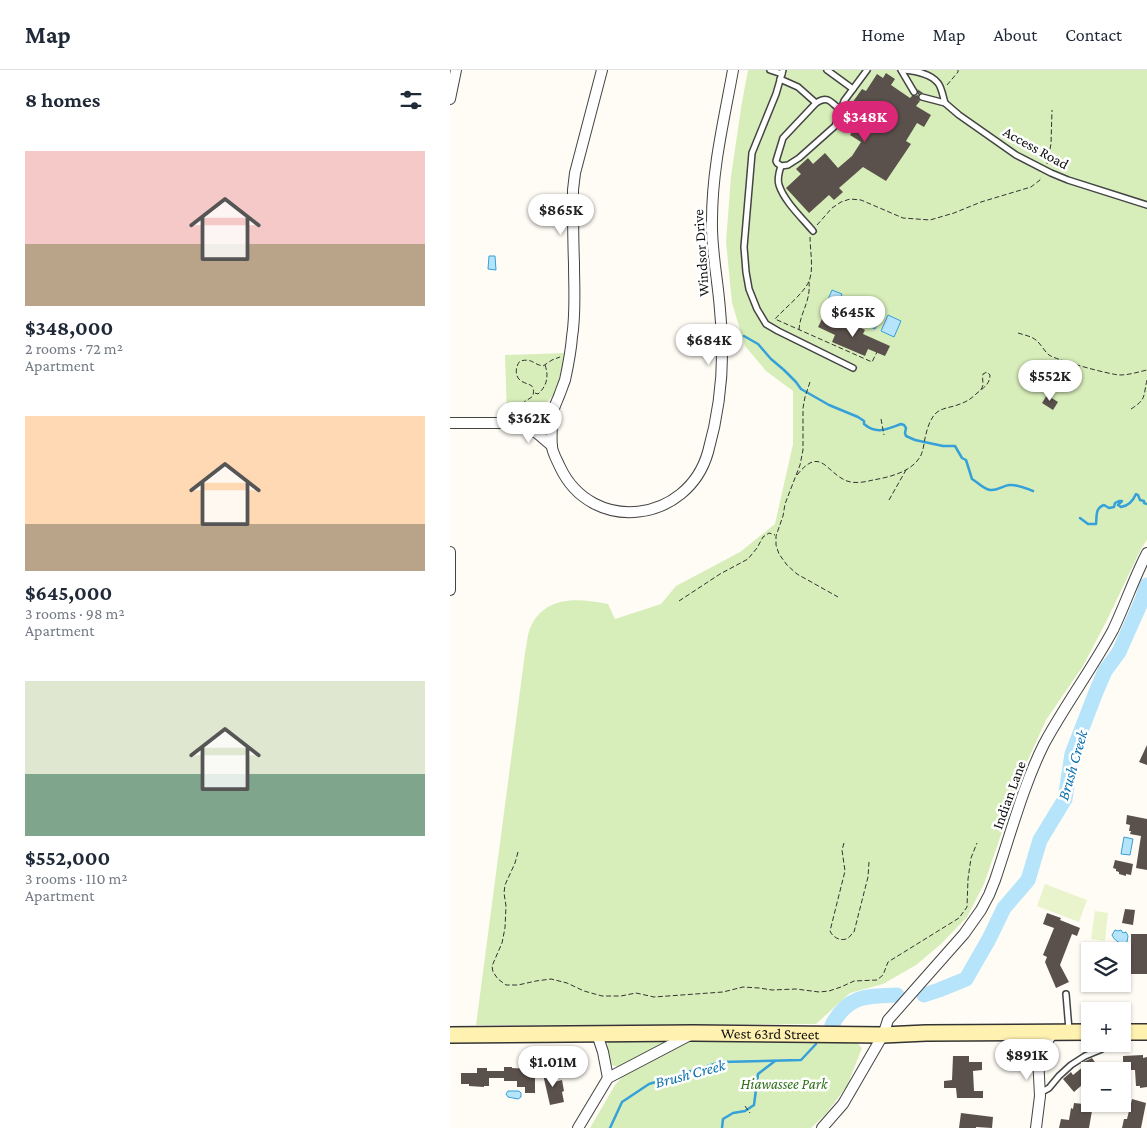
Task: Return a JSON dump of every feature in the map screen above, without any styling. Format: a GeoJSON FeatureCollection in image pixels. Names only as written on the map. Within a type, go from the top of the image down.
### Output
{"type":"FeatureCollection","features":[{"type":"Feature","properties":{"kind":"main road","name":"West 63rd Street"},"geometry":{"type":"LineString","coordinates":[[450,1036],[693,1033],[884,1035],[1081,1032]]}},
{"type":"Feature","properties":{"kind":"main road"},"geometry":{"type":"LineString","coordinates":[[1131,1032],[1147,1032]]}},
{"type":"Feature","properties":{"kind":"street"},"geometry":{"type":"LineString","coordinates":[[450,99],[456,70]]}},
{"type":"Feature","properties":{"kind":"street","name":"Windsor Drive"},"geometry":{"type":"LineString","coordinates":[[602,70],[575,173],[573,190],[575,296],[573,335],[565,378],[553,411],[552,446],[563,473],[582,496],[605,508],[625,512],[651,510],[674,500],[683,493],[694,482],[701,470],[713,432],[719,396],[722,331],[713,242],[712,196],[715,165],[733,70]]}},
{"type":"Feature","properties":{"kind":"street"},"geometry":{"type":"LineString","coordinates":[[450,423],[521,419],[528,423],[553,411]]}},
{"type":"Feature","properties":{"kind":"street"},"geometry":{"type":"LineString","coordinates":[[521,419],[552,446]]}},
{"type":"Feature","properties":{"kind":"street"},"geometry":{"type":"LineString","coordinates":[[450,552],[450,590]]}},
{"type":"Feature","properties":{"kind":"street","name":"Indian Lane"},"geometry":{"type":"LineString","coordinates":[[822,1128],[843,1104],[884,1035],[888,1020],[964,934],[981,910],[995,880],[1032,772],[1044,745],[1112,631],[1138,570],[1147,554]]}},
{"type":"Feature","properties":{"kind":"street"},"geometry":{"type":"LineString","coordinates":[[578,1128],[608,1078],[693,1033]]}},
{"type":"Feature","properties":{"kind":"street"},"geometry":{"type":"LineString","coordinates":[[1026,1033],[1038,1057],[1040,1093],[1036,1128]]}},
{"type":"Feature","properties":{"kind":"street"},"geometry":{"type":"LineString","coordinates":[[1038,1057],[1053,1033]]}},
{"type":"Feature","properties":{"kind":"street"},"geometry":{"type":"LineString","coordinates":[[597,1034],[608,1078]]}},
{"type":"Feature","properties":{"kind":"lane"},"geometry":{"type":"LineString","coordinates":[[770,70],[781,74],[816,103]]}},
{"type":"Feature","properties":{"kind":"lane"},"geometry":{"type":"LineString","coordinates":[[827,70],[853,89]]}},
{"type":"Feature","properties":{"kind":"lane"},"geometry":{"type":"LineString","coordinates":[[781,166],[788,165],[799,158],[835,126],[844,100],[867,70]]}},
{"type":"Feature","properties":{"kind":"lane"},"geometry":{"type":"LineString","coordinates":[[903,70],[929,76],[938,83],[945,103]]}},
{"type":"Feature","properties":{"kind":"lane"},"geometry":{"type":"LineString","coordinates":[[903,70],[914,92]]}},
{"type":"Feature","properties":{"kind":"lane"},"geometry":{"type":"LineString","coordinates":[[781,74],[776,94],[752,153],[744,247],[749,289],[766,324],[778,332],[853,368]]}},
{"type":"Feature","properties":{"kind":"lane","name":"Access Road"},"geometry":{"type":"LineString","coordinates":[[922,97],[945,103],[1002,146],[1044,170],[1068,180],[1147,205]]}},
{"type":"Feature","properties":{"kind":"lane"},"geometry":{"type":"LineString","coordinates":[[781,166],[776,161],[783,138],[816,103],[826,99],[840,110]]}},
{"type":"Feature","properties":{"kind":"lane"},"geometry":{"type":"LineString","coordinates":[[781,166],[778,174],[782,191],[813,230]]}},
{"type":"Feature","properties":{"kind":"lane"},"geometry":{"type":"LineString","coordinates":[[1066,994],[1070,1033]]}},
{"type":"Feature","properties":{"kind":"lane"},"geometry":{"type":"LineString","coordinates":[[1040,1093],[1050,1088],[1071,1065],[1095,1052]]}},
{"type":"Feature","properties":{"kind":"path"},"geometry":{"type":"LineString","coordinates":[[942,91],[958,70]]}},
{"type":"Feature","properties":{"kind":"path"},"geometry":{"type":"LineString","coordinates":[[799,330],[799,322],[810,290],[810,238],[821,219],[832,208],[850,199],[861,200],[903,218],[930,220],[1031,187],[1040,180],[1044,170],[1051,144],[1052,110]]}},
{"type":"Feature","properties":{"kind":"path"},"geometry":{"type":"LineString","coordinates":[[809,281],[804,289],[775,319],[872,362],[877,352]]}},
{"type":"Feature","properties":{"kind":"path"},"geometry":{"type":"LineString","coordinates":[[1018,333],[1036,340],[1049,355],[1060,360],[1110,374],[1131,374],[1147,370]]}},
{"type":"Feature","properties":{"kind":"path"},"geometry":{"type":"LineString","coordinates":[[521,419],[522,403],[533,396],[534,388],[519,380],[516,366],[520,361],[532,360],[540,366],[564,357]]}},
{"type":"Feature","properties":{"kind":"path"},"geometry":{"type":"LineString","coordinates":[[534,393],[538,394],[541,392],[546,383],[547,372],[545,365]]}},
{"type":"Feature","properties":{"kind":"path"},"geometry":{"type":"LineString","coordinates":[[796,475],[803,467],[810,463],[818,462],[826,465],[846,481],[857,483],[906,470],[921,456],[931,419],[937,412],[970,400],[981,390],[986,385],[990,379],[990,375],[987,372],[983,374],[981,390]]}},
{"type":"Feature","properties":{"kind":"path"},"geometry":{"type":"LineString","coordinates":[[1132,409],[1141,403],[1147,380]]}},
{"type":"Feature","properties":{"kind":"path"},"geometry":{"type":"LineString","coordinates":[[810,382],[803,408],[803,450],[785,504],[776,536],[776,545],[779,554],[797,574],[838,597]]}},
{"type":"Feature","properties":{"kind":"path"},"geometry":{"type":"LineString","coordinates":[[881,419],[884,434]]}},
{"type":"Feature","properties":{"kind":"path"},"geometry":{"type":"LineString","coordinates":[[889,500],[906,470]]}},
{"type":"Feature","properties":{"kind":"path"},"geometry":{"type":"LineString","coordinates":[[680,601],[720,574],[748,559],[763,537],[769,532],[776,536]]}},
{"type":"Feature","properties":{"kind":"path"},"geometry":{"type":"LineString","coordinates":[[844,843],[842,850],[846,871],[830,931],[835,938],[849,938],[854,932],[868,877],[869,862]]}},
{"type":"Feature","properties":{"kind":"path"},"geometry":{"type":"LineString","coordinates":[[518,852],[515,863],[504,885],[506,906],[505,928],[502,943],[492,966],[493,972],[498,979],[506,985],[551,980],[567,983],[584,991],[602,996],[622,996],[636,993],[654,997],[723,992],[743,987],[772,990],[796,988],[819,992],[829,991],[854,981],[877,980],[882,975],[888,962],[959,918],[967,907],[971,858],[977,843]]}},
{"type":"Feature","properties":{"kind":"path"},"geometry":{"type":"LineString","coordinates":[[745,1106],[750,1113]]}},
{"type":"Feature","properties":{"kind":"green space"},"geometry":{"type":"Polygon","coordinates":[[[748,70],[1147,70],[1147,540],[1083,666],[1046,720],[1023,771],[984,884],[967,917],[941,944],[916,965],[883,984],[850,993],[816,1024],[476,1025],[525,653],[531,626],[537,616],[545,609],[564,601],[575,600],[608,604],[615,619],[661,604],[676,586],[740,552],[775,524],[793,444],[793,391],[766,371],[745,346],[732,303],[726,242],[731,176],[748,70]]]}},
{"type":"Feature","properties":{"kind":"green space"},"geometry":{"type":"Polygon","coordinates":[[[565,353],[555,392],[551,398],[540,407],[528,413],[507,417],[505,355],[565,353]]]}},
{"type":"Feature","properties":{"kind":"green space"},"geometry":{"type":"Polygon","coordinates":[[[1045,884],[1087,900],[1079,922],[1037,906],[1045,884]]]}},
{"type":"Feature","properties":{"kind":"green space"},"geometry":{"type":"Polygon","coordinates":[[[1095,911],[1108,913],[1105,941],[1091,939],[1095,911]]]}},
{"type":"Feature","properties":{"kind":"green space","name":"Hiawassee Park"},"geometry":{"type":"Polygon","coordinates":[[[853,1039],[862,1048],[847,1086],[825,1115],[811,1128],[590,1128],[615,1085],[627,1071],[685,1041],[853,1039]]]}},
{"type":"Feature","properties":{"kind":"green space"},"geometry":{"type":"Polygon","coordinates":[[[611,1040],[664,1040],[665,1044],[618,1067],[610,1063],[608,1057],[607,1045],[611,1040]]]}},
{"type":"Feature","properties":{"kind":"water"},"geometry":{"type":"Polygon","coordinates":[[[489,256],[495,256],[496,270],[488,269],[489,256]]]}},
{"type":"Feature","properties":{"kind":"water"},"geometry":{"type":"Polygon","coordinates":[[[832,290],[842,294],[837,306],[827,302],[832,290]]]}},
{"type":"Feature","properties":{"kind":"water"},"geometry":{"type":"Polygon","coordinates":[[[853,299],[883,312],[875,329],[845,316],[853,299]]]}},
{"type":"Feature","properties":{"kind":"water"},"geometry":{"type":"Polygon","coordinates":[[[888,315],[901,321],[894,337],[881,331],[888,315]]]}},
{"type":"Feature","properties":{"kind":"water"},"geometry":{"type":"Polygon","coordinates":[[[1124,837],[1133,839],[1130,855],[1121,854],[1124,837]]]}},
{"type":"Feature","properties":{"kind":"water"},"geometry":{"type":"Polygon","coordinates":[[[1115,930],[1121,930],[1123,933],[1126,932],[1128,936],[1127,942],[1118,942],[1112,935],[1115,930]]]}},
{"type":"Feature","properties":{"kind":"water"},"geometry":{"type":"Polygon","coordinates":[[[508,1091],[519,1091],[521,1097],[518,1099],[508,1097],[506,1094],[508,1091]]]}},
{"type":"Feature","properties":{"kind":"building"},"geometry":{"type":"Polygon","coordinates":[[[886,73],[895,79],[891,85],[910,98],[918,95],[920,101],[916,106],[931,115],[924,127],[917,123],[906,141],[911,144],[886,181],[863,167],[839,188],[843,192],[834,200],[829,195],[809,213],[786,188],[801,174],[796,169],[808,158],[813,164],[825,153],[838,168],[852,156],[861,142],[850,135],[865,112],[852,103],[862,89],[866,91],[877,74],[883,78],[886,73]]]}},
{"type":"Feature","properties":{"kind":"building"},"geometry":{"type":"Polygon","coordinates":[[[823,317],[851,329],[853,324],[865,330],[863,334],[890,346],[885,356],[868,349],[865,356],[832,342],[835,335],[818,327],[823,317]]]}},
{"type":"Feature","properties":{"kind":"building"},"geometry":{"type":"Polygon","coordinates":[[[1047,395],[1058,402],[1053,410],[1042,403],[1047,395]]]}},
{"type":"Feature","properties":{"kind":"building"},"geometry":{"type":"Polygon","coordinates":[[[1147,745],[1147,765],[1139,762],[1147,745]]]}},
{"type":"Feature","properties":{"kind":"building"},"geometry":{"type":"Polygon","coordinates":[[[1127,815],[1147,819],[1147,870],[1136,868],[1141,836],[1130,834],[1130,825],[1126,824],[1127,815]]]}},
{"type":"Feature","properties":{"kind":"building"},"geometry":{"type":"Polygon","coordinates":[[[1115,860],[1133,864],[1131,875],[1119,874],[1113,868],[1115,860]]]}},
{"type":"Feature","properties":{"kind":"building"},"geometry":{"type":"Polygon","coordinates":[[[1125,909],[1135,910],[1133,925],[1122,923],[1125,909]]]}},
{"type":"Feature","properties":{"kind":"building"},"geometry":{"type":"Polygon","coordinates":[[[1047,913],[1080,928],[1077,936],[1072,934],[1060,965],[1069,982],[1056,988],[1045,962],[1047,957],[1043,955],[1054,928],[1043,924],[1047,913]]]}},
{"type":"Feature","properties":{"kind":"building"},"geometry":{"type":"Polygon","coordinates":[[[1131,934],[1147,934],[1147,974],[1131,974],[1131,934]]]}},
{"type":"Feature","properties":{"kind":"building"},"geometry":{"type":"Polygon","coordinates":[[[1143,1055],[1143,1058],[1147,1057],[1147,1087],[1140,1088],[1140,1086],[1136,1086],[1135,1070],[1131,1070],[1131,1062],[1123,1062],[1123,1056],[1143,1055]]]}},
{"type":"Feature","properties":{"kind":"building"},"geometry":{"type":"Polygon","coordinates":[[[953,1056],[969,1056],[969,1062],[982,1062],[982,1070],[973,1071],[974,1091],[983,1091],[983,1098],[957,1098],[956,1088],[944,1088],[944,1081],[952,1080],[953,1056]]]}},
{"type":"Feature","properties":{"kind":"building"},"geometry":{"type":"Polygon","coordinates":[[[1092,1058],[1095,1062],[1083,1062],[1092,1058]]]}},
{"type":"Feature","properties":{"kind":"building"},"geometry":{"type":"Polygon","coordinates":[[[504,1067],[532,1069],[532,1073],[535,1072],[535,1093],[525,1093],[525,1087],[517,1087],[517,1081],[504,1081],[504,1078],[489,1078],[489,1086],[484,1087],[461,1084],[461,1073],[477,1073],[477,1068],[487,1068],[487,1071],[504,1071],[504,1067]]]}},
{"type":"Feature","properties":{"kind":"building"},"geometry":{"type":"Polygon","coordinates":[[[550,1068],[554,1082],[562,1080],[564,1102],[550,1105],[542,1070],[550,1068]]]}},
{"type":"Feature","properties":{"kind":"building"},"geometry":{"type":"Polygon","coordinates":[[[1081,1068],[1081,1086],[1074,1092],[1063,1079],[1071,1072],[1073,1075],[1081,1068]]]}},
{"type":"Feature","properties":{"kind":"building"},"geometry":{"type":"Polygon","coordinates":[[[1132,1099],[1146,1103],[1141,1128],[1122,1128],[1124,1119],[1127,1119],[1129,1112],[1131,1112],[1132,1099]]]}},
{"type":"Feature","properties":{"kind":"building"},"geometry":{"type":"Polygon","coordinates":[[[1074,1103],[1081,1104],[1081,1112],[1092,1112],[1089,1128],[1059,1128],[1061,1119],[1069,1120],[1071,1108],[1073,1109],[1074,1103]]]}},
{"type":"Feature","properties":{"kind":"building"},"geometry":{"type":"Polygon","coordinates":[[[961,1113],[993,1117],[992,1128],[959,1128],[961,1113]]]}},
{"type":"Feature","properties":{"kind":"waterway"},"geometry":{"type":"LineString","coordinates":[[744,336],[758,344],[801,389],[829,405],[858,417],[869,427],[882,430],[901,424],[906,428],[906,436],[915,440],[943,446],[955,446],[962,458],[966,460],[972,479],[990,490],[1012,485],[1021,486],[1033,491]]}},
{"type":"Feature","properties":{"kind":"waterway"},"geometry":{"type":"LineString","coordinates":[[1080,518],[1088,524],[1096,524],[1097,513],[1101,506],[1114,507],[1115,503],[1119,501],[1122,501],[1118,505],[1124,506],[1130,503],[1136,494],[1140,500],[1147,504]]}},
{"type":"Feature","properties":{"kind":"waterway","name":"Brush Creek"},"geometry":{"type":"LineString","coordinates":[[924,995],[966,979],[1004,908],[1028,880],[1040,840],[1065,799],[1072,754],[1096,692],[1105,671],[1119,652],[1147,585]]}},
{"type":"Feature","properties":{"kind":"waterway","name":"Brush Creek"},"geometry":{"type":"LineString","coordinates":[[832,1025],[845,1008],[859,999],[897,995]]}},
{"type":"Feature","properties":{"kind":"waterway","name":"Brush Creek"},"geometry":{"type":"LineString","coordinates":[[610,1128],[622,1102],[649,1084],[721,1062],[801,1060],[816,1044]]}},
{"type":"Feature","properties":{"kind":"waterway"},"geometry":{"type":"LineString","coordinates":[[722,1128],[723,1119],[733,1113],[745,1111],[754,1105],[758,1074],[775,1061]]}}]}
